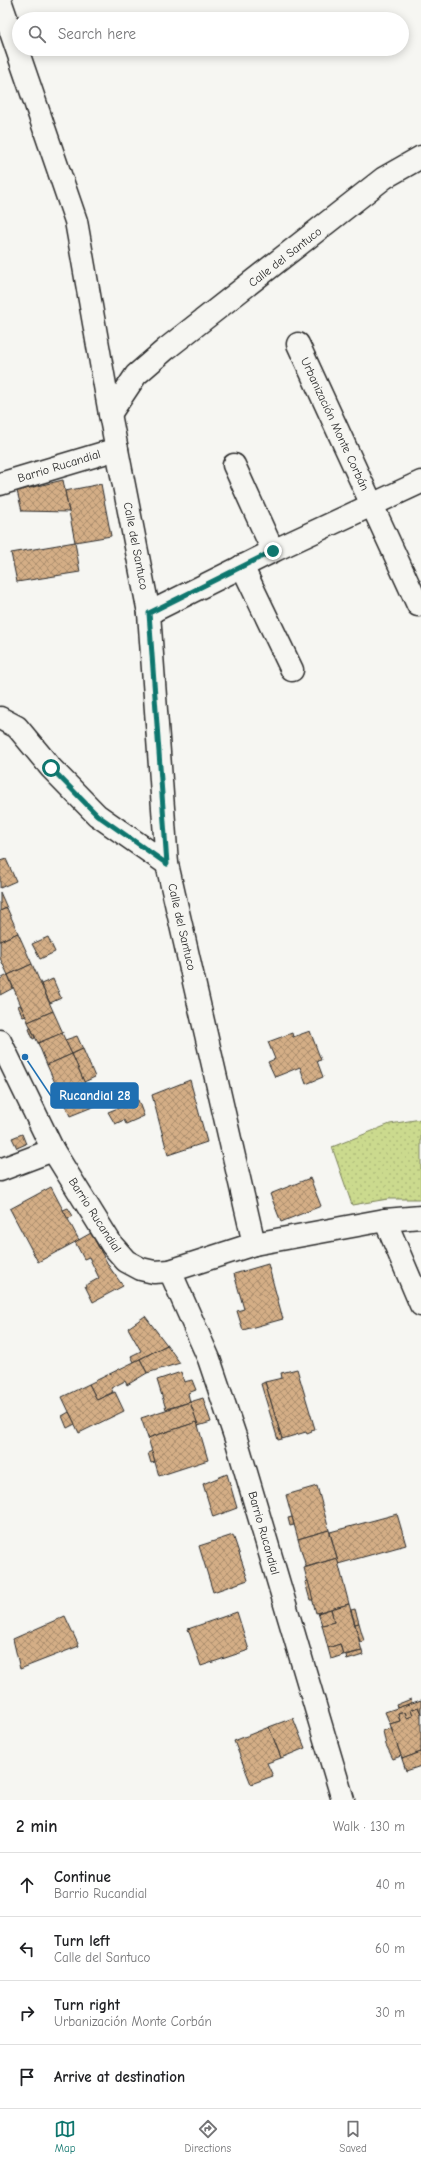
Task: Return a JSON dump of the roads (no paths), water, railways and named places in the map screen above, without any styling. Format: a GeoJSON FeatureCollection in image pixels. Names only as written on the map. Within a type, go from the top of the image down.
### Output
{"type":"FeatureCollection","features":[{"type":"Feature","properties":{"kind":"street"},"geometry":{"type":"LineString","coordinates":[[0,0],[12,35]]}},
{"type":"Feature","properties":{"kind":"street"},"geometry":{"type":"LineString","coordinates":[[19,56],[76,221],[110,414]]}},
{"type":"Feature","properties":{"kind":"street","name":"Calle del Santuco"},"geometry":{"type":"LineString","coordinates":[[254,1244],[167,864],[149,613],[110,414],[136,375],[166,349],[384,178],[421,157]]}},
{"type":"Feature","properties":{"kind":"street","name":"Urbanización Monte Corbán"},"geometry":{"type":"LineString","coordinates":[[298,344],[418,605]]}},
{"type":"Feature","properties":{"kind":"street","name":"Barrio Rucandial"},"geometry":{"type":"LineString","coordinates":[[0,484],[117,448]]}},
{"type":"Feature","properties":{"kind":"street"},"geometry":{"type":"LineString","coordinates":[[234,465],[273,551]]}},
{"type":"Feature","properties":{"kind":"street","name":"Urbanización Monte Corbán"},"geometry":{"type":"LineString","coordinates":[[149,613],[273,551],[421,482]]}},
{"type":"Feature","properties":{"kind":"street"},"geometry":{"type":"LineString","coordinates":[[242,566],[292,670]]}},
{"type":"Feature","properties":{"kind":"street"},"geometry":{"type":"LineString","coordinates":[[0,718],[17,727],[51,768],[97,815],[167,864]]}},
{"type":"Feature","properties":{"kind":"street","name":"Barrio Rucandial"},"geometry":{"type":"LineString","coordinates":[[0,1041],[53,1150],[112,1245],[126,1261],[141,1269],[154,1272],[170,1271],[254,1244],[385,1220],[421,1217]]}},
{"type":"Feature","properties":{"kind":"street"},"geometry":{"type":"LineString","coordinates":[[0,1170],[53,1150]]}},
{"type":"Feature","properties":{"kind":"street"},"geometry":{"type":"LineString","coordinates":[[385,1220],[421,1305]]}},
{"type":"Feature","properties":{"kind":"street","name":"Barrio Rucandial"},"geometry":{"type":"LineString","coordinates":[[170,1271],[209,1359],[237,1442],[342,1800]]}},
{"type":"Feature","properties":{"kind":"place","name":"Rucandial 28"},"geometry":{"type":"Point","coordinates":[25,1057]}}]}
